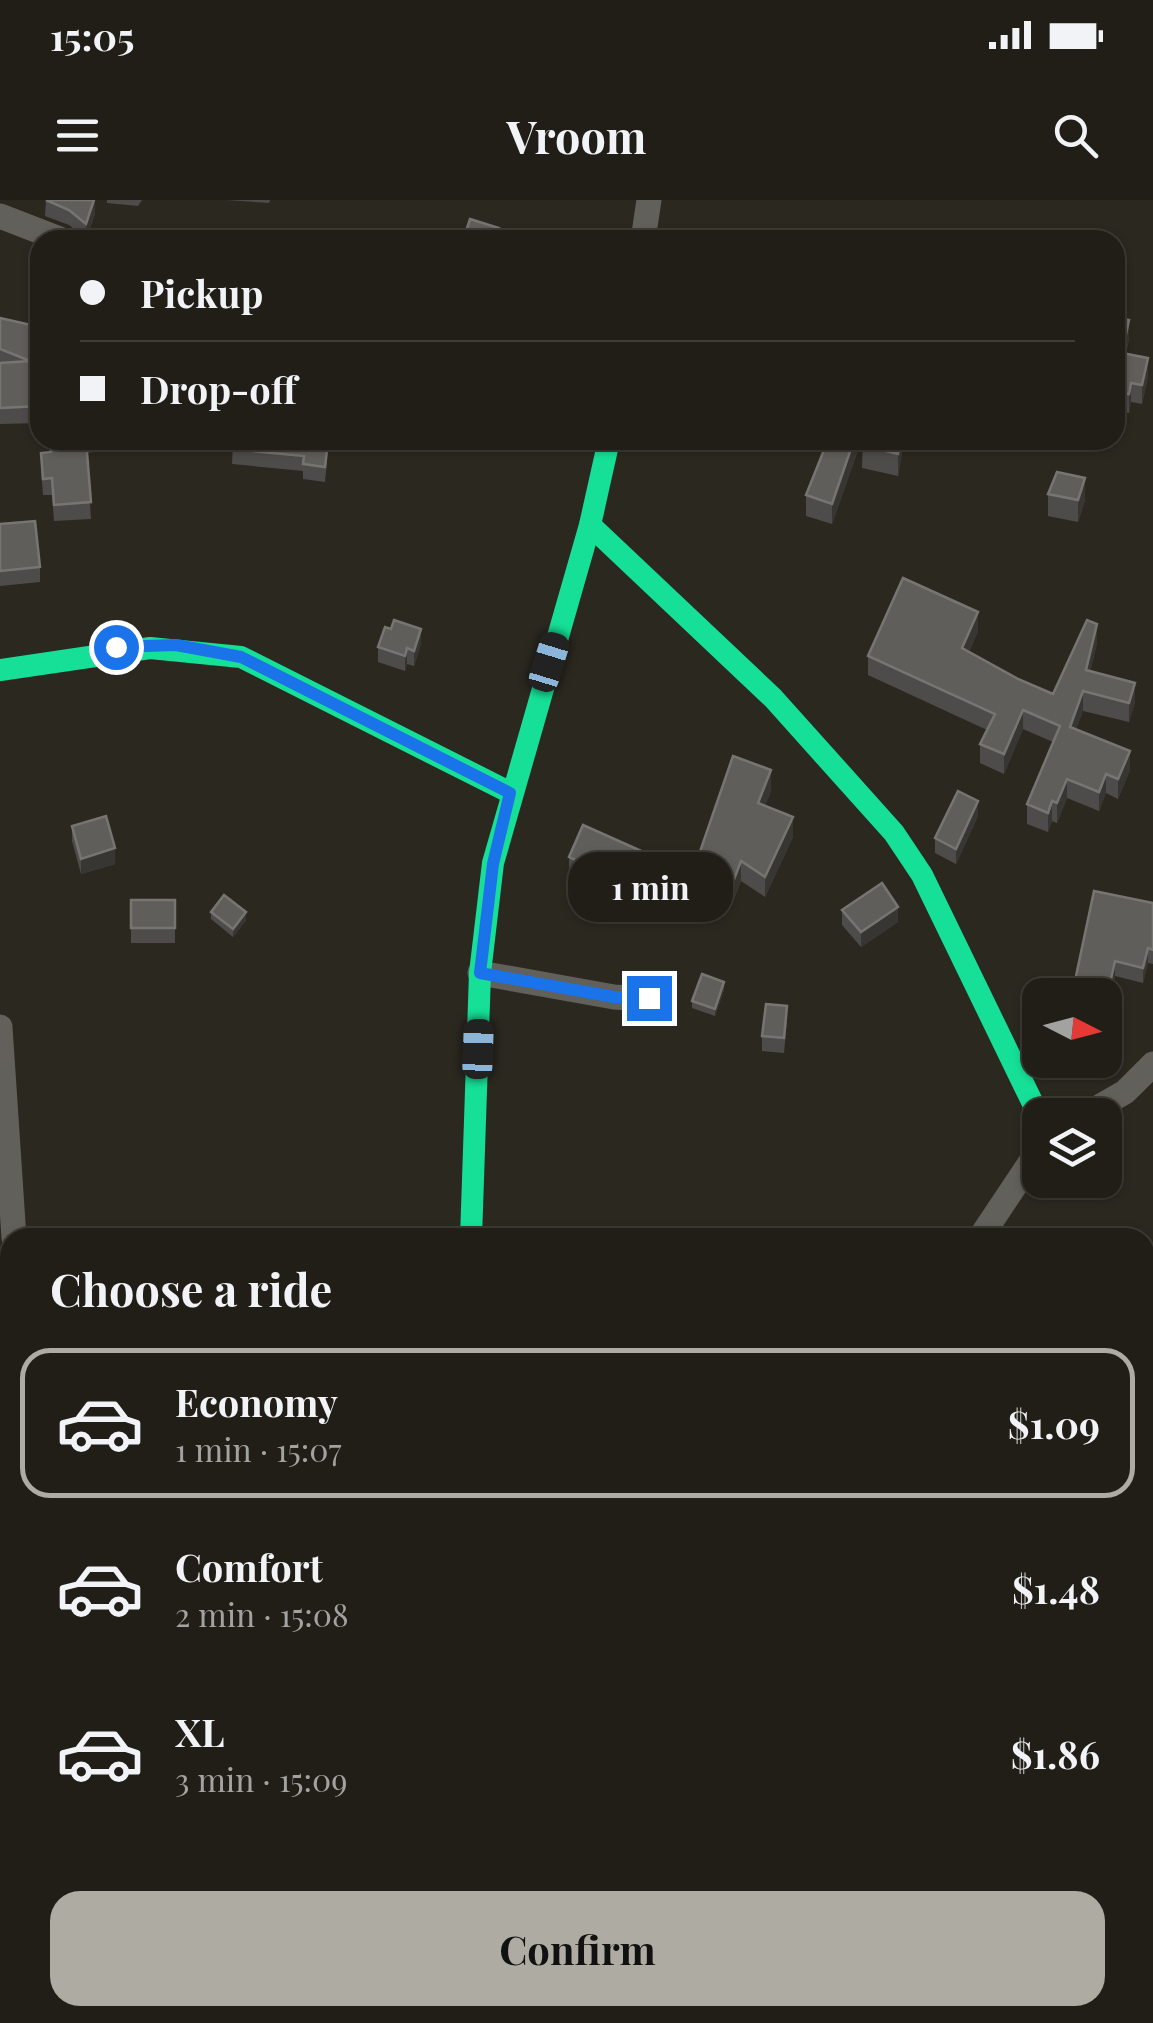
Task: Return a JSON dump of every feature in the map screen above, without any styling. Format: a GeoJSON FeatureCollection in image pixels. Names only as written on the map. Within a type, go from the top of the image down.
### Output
{"type":"FeatureCollection","features":[{"type":"Feature","properties":{"kind":"street"},"geometry":{"type":"LineString","coordinates":[[644,230],[649,200]]}},
{"type":"Feature","properties":{"kind":"street"},"geometry":{"type":"LineString","coordinates":[[0,216],[36,230]]}},
{"type":"Feature","properties":{"kind":"street"},"geometry":{"type":"LineString","coordinates":[[471,1228],[480,973],[493,864],[510,793],[590,525],[607,450]]}},
{"type":"Feature","properties":{"kind":"street"},"geometry":{"type":"LineString","coordinates":[[590,525],[773,698],[894,832],[922,875],[1030,1098]]}},
{"type":"Feature","properties":{"kind":"street"},"geometry":{"type":"LineString","coordinates":[[0,670],[116,647],[208,649],[241,657],[510,793]]}},
{"type":"Feature","properties":{"kind":"street"},"geometry":{"type":"LineString","coordinates":[[480,973],[614,997],[649,998]]}},
{"type":"Feature","properties":{"kind":"street"},"geometry":{"type":"LineString","coordinates":[[0,1028],[13,1228]]}},
{"type":"Feature","properties":{"kind":"street"},"geometry":{"type":"LineString","coordinates":[[1115,1098],[1153,1064]]}},
{"type":"Feature","properties":{"kind":"street"},"geometry":{"type":"LineString","coordinates":[[987,1228],[1022,1175]]}},
{"type":"Feature","properties":{"kind":"building"},"geometry":{"type":"Polygon","coordinates":[[[46,200],[94,200],[86,224],[69,210],[46,200]]]}},
{"type":"Feature","properties":{"kind":"building"},"geometry":{"type":"Polygon","coordinates":[[[470,219],[499,228],[498,230],[466,230],[470,219]]]}},
{"type":"Feature","properties":{"kind":"building"},"geometry":{"type":"Polygon","coordinates":[[[0,318],[30,325],[30,361],[0,349],[0,318]]]}},
{"type":"Feature","properties":{"kind":"building"},"geometry":{"type":"Polygon","coordinates":[[[1125,354],[1148,358],[1142,385],[1131,383],[1129,394],[1125,393],[1125,354]]]}},
{"type":"Feature","properties":{"kind":"building"},"geometry":{"type":"Polygon","coordinates":[[[30,361],[30,406],[0,408],[0,363],[30,361]]]}},
{"type":"Feature","properties":{"kind":"building"},"geometry":{"type":"Polygon","coordinates":[[[87,450],[91,502],[54,505],[52,478],[43,479],[41,453],[87,450]]]}},
{"type":"Feature","properties":{"kind":"building"},"geometry":{"type":"Polygon","coordinates":[[[242,450],[327,450],[325,467],[303,464],[304,456],[242,450]]]}},
{"type":"Feature","properties":{"kind":"building"},"geometry":{"type":"Polygon","coordinates":[[[824,450],[851,450],[832,504],[806,495],[824,450]]]}},
{"type":"Feature","properties":{"kind":"building"},"geometry":{"type":"Polygon","coordinates":[[[1057,472],[1085,478],[1078,500],[1048,494],[1057,472]]]}},
{"type":"Feature","properties":{"kind":"building"},"geometry":{"type":"Polygon","coordinates":[[[35,521],[40,567],[0,571],[0,524],[35,521]]]}},
{"type":"Feature","properties":{"kind":"building"},"geometry":{"type":"Polygon","coordinates":[[[903,578],[978,612],[962,648],[1053,694],[1087,620],[1097,624],[1086,670],[1135,683],[1129,703],[1083,691],[1070,727],[1130,751],[1118,779],[1106,774],[1099,792],[1067,779],[1048,813],[1027,804],[1060,726],[1023,710],[1004,754],[980,744],[995,714],[868,656],[903,578]]]}},
{"type":"Feature","properties":{"kind":"building"},"geometry":{"type":"Polygon","coordinates":[[[394,620],[421,629],[414,651],[407,648],[405,656],[378,647],[385,627],[391,629],[394,620]]]}},
{"type":"Feature","properties":{"kind":"building"},"geometry":{"type":"Polygon","coordinates":[[[733,756],[771,770],[758,803],[793,817],[765,877],[741,861],[733,882],[695,866],[733,756]]]}},
{"type":"Feature","properties":{"kind":"building"},"geometry":{"type":"Polygon","coordinates":[[[958,791],[978,801],[956,849],[935,838],[958,791]]]}},
{"type":"Feature","properties":{"kind":"building"},"geometry":{"type":"Polygon","coordinates":[[[106,816],[115,848],[81,859],[72,826],[106,816]]]}},
{"type":"Feature","properties":{"kind":"building"},"geometry":{"type":"Polygon","coordinates":[[[583,825],[657,858],[650,887],[591,860],[588,866],[569,857],[583,825]]]}},
{"type":"Feature","properties":{"kind":"building"},"geometry":{"type":"Polygon","coordinates":[[[882,883],[898,907],[861,932],[842,910],[882,883]]]}},
{"type":"Feature","properties":{"kind":"building"},"geometry":{"type":"Polygon","coordinates":[[[1094,891],[1153,903],[1153,950],[1148,948],[1143,968],[1115,961],[1111,978],[1076,978],[1094,891]]]}},
{"type":"Feature","properties":{"kind":"building"},"geometry":{"type":"Polygon","coordinates":[[[224,895],[246,912],[233,929],[211,912],[224,895]]]}},
{"type":"Feature","properties":{"kind":"building"},"geometry":{"type":"Polygon","coordinates":[[[131,900],[175,900],[175,928],[131,928],[131,900]]]}},
{"type":"Feature","properties":{"kind":"building"},"geometry":{"type":"Polygon","coordinates":[[[702,974],[724,982],[715,1009],[692,1001],[702,974]]]}},
{"type":"Feature","properties":{"kind":"building"},"geometry":{"type":"Polygon","coordinates":[[[766,1004],[787,1006],[784,1038],[762,1036],[766,1004]]]}},
{"type":"Feature","properties":{"kind":"traffic: fast"},"geometry":{"type":"LineString","coordinates":[[471,1228],[480,973],[493,863],[590,525],[607,450]]}},
{"type":"Feature","properties":{"kind":"traffic: fast"},"geometry":{"type":"LineString","coordinates":[[590,525],[773,698],[894,833],[922,875],[1030,1098]]}},
{"type":"Feature","properties":{"kind":"traffic: fast"},"geometry":{"type":"LineString","coordinates":[[0,670],[150,648],[241,657],[511,793]]}},
{"type":"Feature","properties":{"kind":"route"},"geometry":{"type":"LineString","coordinates":[[116,647],[176,645],[241,657],[510,793],[493,864],[480,973],[614,997],[649,998]]}}]}
